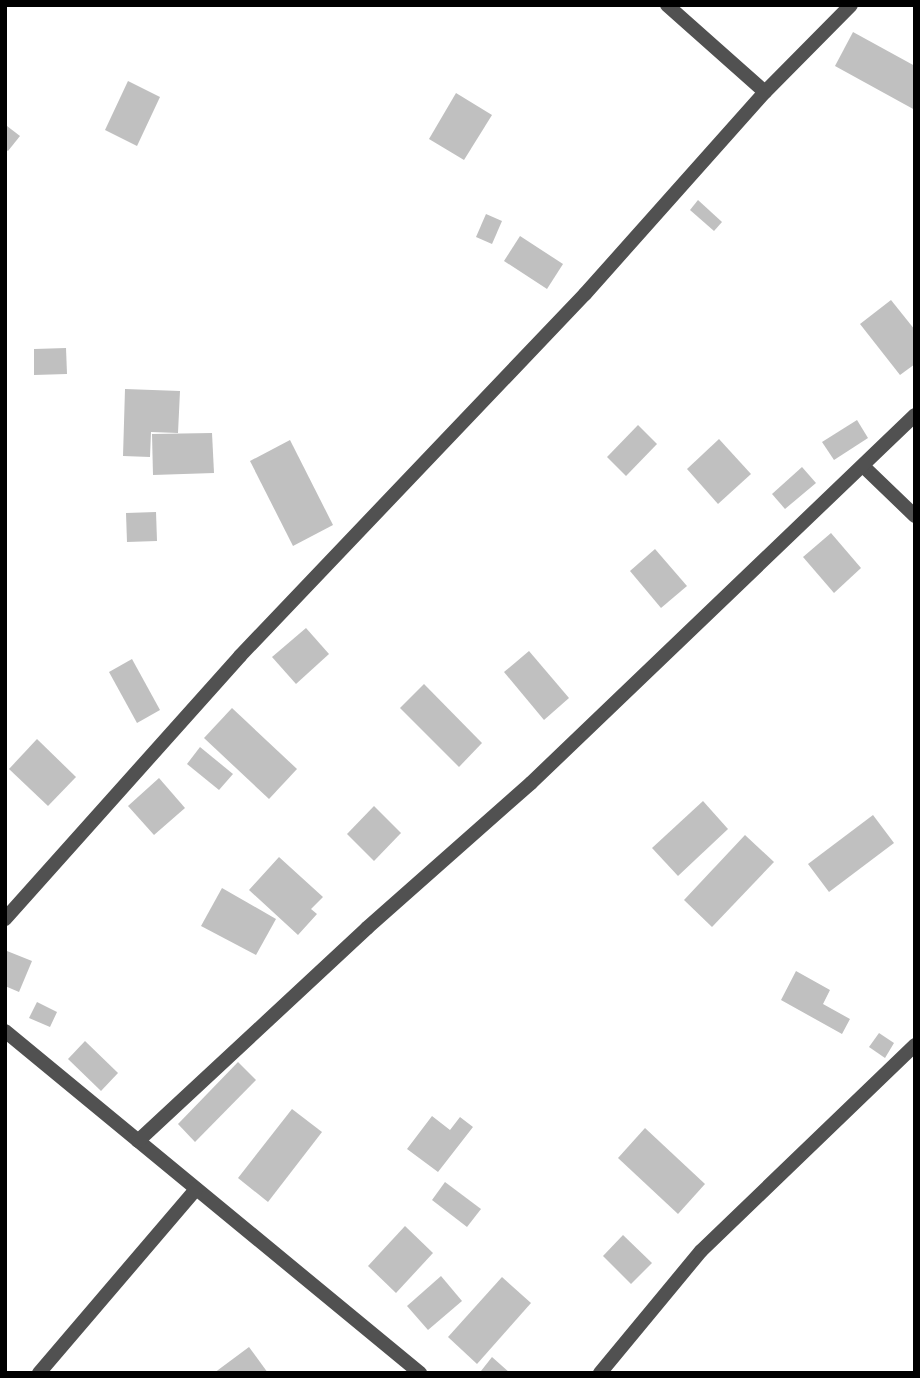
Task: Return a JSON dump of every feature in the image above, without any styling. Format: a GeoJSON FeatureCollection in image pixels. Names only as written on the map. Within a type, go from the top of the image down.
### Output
{"type":"FeatureCollection","features":[{"type":"Feature","properties":{"kind":"street"},"geometry":{"type":"LineString","coordinates":[[667,5],[765,92]]}},
{"type":"Feature","properties":{"kind":"street"},"geometry":{"type":"LineString","coordinates":[[5,919],[240,656],[585,294],[765,92],[851,5]]}},
{"type":"Feature","properties":{"kind":"street"},"geometry":{"type":"LineString","coordinates":[[138,1142],[367,928],[531,783],[915,415]]}},
{"type":"Feature","properties":{"kind":"street"},"geometry":{"type":"LineString","coordinates":[[863,466],[915,516]]}},
{"type":"Feature","properties":{"kind":"street"},"geometry":{"type":"LineString","coordinates":[[5,1031],[421,1373]]}},
{"type":"Feature","properties":{"kind":"street"},"geometry":{"type":"LineString","coordinates":[[600,1373],[701,1251],[915,1045]]}},
{"type":"Feature","properties":{"kind":"street"},"geometry":{"type":"LineString","coordinates":[[38,1373],[197,1189]]}},
{"type":"Feature","properties":{"kind":"building"},"geometry":{"type":"Polygon","coordinates":[[[853,32],[915,66],[915,110],[835,66],[853,32]]]}},
{"type":"Feature","properties":{"kind":"building"},"geometry":{"type":"Polygon","coordinates":[[[128,81],[160,97],[137,146],[105,130],[128,81]]]}},
{"type":"Feature","properties":{"kind":"building"},"geometry":{"type":"Polygon","coordinates":[[[456,93],[492,115],[464,160],[429,139],[456,93]]]}},
{"type":"Feature","properties":{"kind":"building"},"geometry":{"type":"Polygon","coordinates":[[[7,126],[20,136],[8,151],[5,149],[7,126]]]}},
{"type":"Feature","properties":{"kind":"building"},"geometry":{"type":"Polygon","coordinates":[[[698,200],[722,222],[714,231],[690,210],[698,200]]]}},
{"type":"Feature","properties":{"kind":"building"},"geometry":{"type":"Polygon","coordinates":[[[486,214],[502,221],[492,244],[476,237],[486,214]]]}},
{"type":"Feature","properties":{"kind":"building"},"geometry":{"type":"Polygon","coordinates":[[[520,236],[563,264],[547,289],[504,261],[520,236]]]}},
{"type":"Feature","properties":{"kind":"building"},"geometry":{"type":"Polygon","coordinates":[[[891,300],[915,330],[915,364],[900,375],[860,324],[891,300]]]}},
{"type":"Feature","properties":{"kind":"building"},"geometry":{"type":"Polygon","coordinates":[[[66,348],[67,374],[34,375],[34,349],[66,348]]]}},
{"type":"Feature","properties":{"kind":"building"},"geometry":{"type":"Polygon","coordinates":[[[125,389],[180,391],[178,433],[151,432],[150,457],[123,456],[125,389]]]}},
{"type":"Feature","properties":{"kind":"building"},"geometry":{"type":"Polygon","coordinates":[[[857,420],[868,438],[834,460],[822,442],[857,420]]]}},
{"type":"Feature","properties":{"kind":"building"},"geometry":{"type":"Polygon","coordinates":[[[638,425],[657,444],[626,476],[607,457],[638,425]]]}},
{"type":"Feature","properties":{"kind":"building"},"geometry":{"type":"Polygon","coordinates":[[[212,433],[214,473],[153,475],[152,434],[212,433]]]}},
{"type":"Feature","properties":{"kind":"building"},"geometry":{"type":"Polygon","coordinates":[[[719,439],[751,474],[718,504],[687,469],[719,439]]]}},
{"type":"Feature","properties":{"kind":"building"},"geometry":{"type":"Polygon","coordinates":[[[290,440],[333,525],[293,546],[250,461],[290,440]]]}},
{"type":"Feature","properties":{"kind":"building"},"geometry":{"type":"Polygon","coordinates":[[[802,467],[816,483],[785,509],[772,494],[802,467]]]}},
{"type":"Feature","properties":{"kind":"building"},"geometry":{"type":"Polygon","coordinates":[[[156,512],[157,541],[127,542],[126,513],[156,512]]]}},
{"type":"Feature","properties":{"kind":"building"},"geometry":{"type":"Polygon","coordinates":[[[831,533],[861,568],[834,593],[803,557],[831,533]]]}},
{"type":"Feature","properties":{"kind":"building"},"geometry":{"type":"Polygon","coordinates":[[[655,549],[687,586],[661,608],[630,571],[655,549]]]}},
{"type":"Feature","properties":{"kind":"building"},"geometry":{"type":"Polygon","coordinates":[[[306,628],[329,654],[296,684],[272,657],[306,628]]]}},
{"type":"Feature","properties":{"kind":"building"},"geometry":{"type":"Polygon","coordinates":[[[529,651],[569,698],[544,720],[504,672],[529,651]]]}},
{"type":"Feature","properties":{"kind":"building"},"geometry":{"type":"Polygon","coordinates":[[[132,659],[160,710],[137,723],[109,672],[132,659]]]}},
{"type":"Feature","properties":{"kind":"building"},"geometry":{"type":"Polygon","coordinates":[[[424,684],[482,743],[459,767],[400,708],[424,684]]]}},
{"type":"Feature","properties":{"kind":"building"},"geometry":{"type":"Polygon","coordinates":[[[232,708],[297,769],[269,799],[204,738],[232,708]]]}},
{"type":"Feature","properties":{"kind":"building"},"geometry":{"type":"Polygon","coordinates":[[[37,739],[76,777],[48,806],[9,769],[37,739]]]}},
{"type":"Feature","properties":{"kind":"building"},"geometry":{"type":"Polygon","coordinates":[[[200,747],[233,774],[219,790],[187,764],[200,747]]]}},
{"type":"Feature","properties":{"kind":"building"},"geometry":{"type":"Polygon","coordinates":[[[159,778],[185,808],[154,835],[128,806],[159,778]]]}},
{"type":"Feature","properties":{"kind":"building"},"geometry":{"type":"Polygon","coordinates":[[[703,801],[728,829],[678,876],[652,848],[703,801]]]}},
{"type":"Feature","properties":{"kind":"building"},"geometry":{"type":"Polygon","coordinates":[[[374,806],[401,833],[374,861],[347,834],[374,806]]]}},
{"type":"Feature","properties":{"kind":"building"},"geometry":{"type":"Polygon","coordinates":[[[873,815],[894,843],[829,892],[808,864],[873,815]]]}},
{"type":"Feature","properties":{"kind":"building"},"geometry":{"type":"Polygon","coordinates":[[[745,835],[774,862],[712,927],[684,900],[745,835]]]}},
{"type":"Feature","properties":{"kind":"building"},"geometry":{"type":"Polygon","coordinates":[[[279,857],[323,897],[311,909],[317,914],[298,935],[249,890],[279,857]]]}},
{"type":"Feature","properties":{"kind":"building"},"geometry":{"type":"Polygon","coordinates":[[[222,888],[276,919],[256,955],[201,926],[222,888]]]}},
{"type":"Feature","properties":{"kind":"building"},"geometry":{"type":"Polygon","coordinates":[[[7,951],[32,961],[19,992],[5,986],[7,951]]]}},
{"type":"Feature","properties":{"kind":"building"},"geometry":{"type":"Polygon","coordinates":[[[796,971],[830,990],[823,1004],[850,1019],[842,1034],[781,1000],[796,971]]]}},
{"type":"Feature","properties":{"kind":"building"},"geometry":{"type":"Polygon","coordinates":[[[37,1002],[57,1012],[50,1027],[29,1018],[37,1002]]]}},
{"type":"Feature","properties":{"kind":"building"},"geometry":{"type":"Polygon","coordinates":[[[879,1033],[894,1043],[885,1058],[869,1047],[879,1033]]]}},
{"type":"Feature","properties":{"kind":"building"},"geometry":{"type":"Polygon","coordinates":[[[85,1041],[118,1073],[101,1091],[68,1059],[85,1041]]]}},
{"type":"Feature","properties":{"kind":"building"},"geometry":{"type":"Polygon","coordinates":[[[238,1062],[256,1080],[195,1142],[178,1124],[238,1062]]]}},
{"type":"Feature","properties":{"kind":"building"},"geometry":{"type":"Polygon","coordinates":[[[292,1109],[322,1132],[268,1202],[238,1178],[292,1109]]]}},
{"type":"Feature","properties":{"kind":"building"},"geometry":{"type":"Polygon","coordinates":[[[432,1116],[450,1130],[460,1117],[473,1127],[438,1172],[407,1149],[432,1116]]]}},
{"type":"Feature","properties":{"kind":"building"},"geometry":{"type":"Polygon","coordinates":[[[645,1128],[705,1184],[678,1214],[618,1158],[645,1128]]]}},
{"type":"Feature","properties":{"kind":"building"},"geometry":{"type":"Polygon","coordinates":[[[445,1182],[481,1209],[467,1227],[432,1200],[445,1182]]]}},
{"type":"Feature","properties":{"kind":"building"},"geometry":{"type":"Polygon","coordinates":[[[405,1226],[433,1253],[396,1293],[368,1266],[405,1226]]]}},
{"type":"Feature","properties":{"kind":"building"},"geometry":{"type":"Polygon","coordinates":[[[623,1235],[652,1263],[631,1284],[603,1256],[623,1235]]]}},
{"type":"Feature","properties":{"kind":"building"},"geometry":{"type":"Polygon","coordinates":[[[441,1276],[462,1301],[428,1330],[407,1306],[441,1276]]]}},
{"type":"Feature","properties":{"kind":"building"},"geometry":{"type":"Polygon","coordinates":[[[502,1277],[531,1303],[477,1364],[448,1337],[502,1277]]]}},
{"type":"Feature","properties":{"kind":"building"},"geometry":{"type":"Polygon","coordinates":[[[249,1347],[268,1373],[214,1373],[249,1347]]]}},
{"type":"Feature","properties":{"kind":"building"},"geometry":{"type":"Polygon","coordinates":[[[492,1357],[510,1373],[481,1371],[492,1357]]]}}]}
